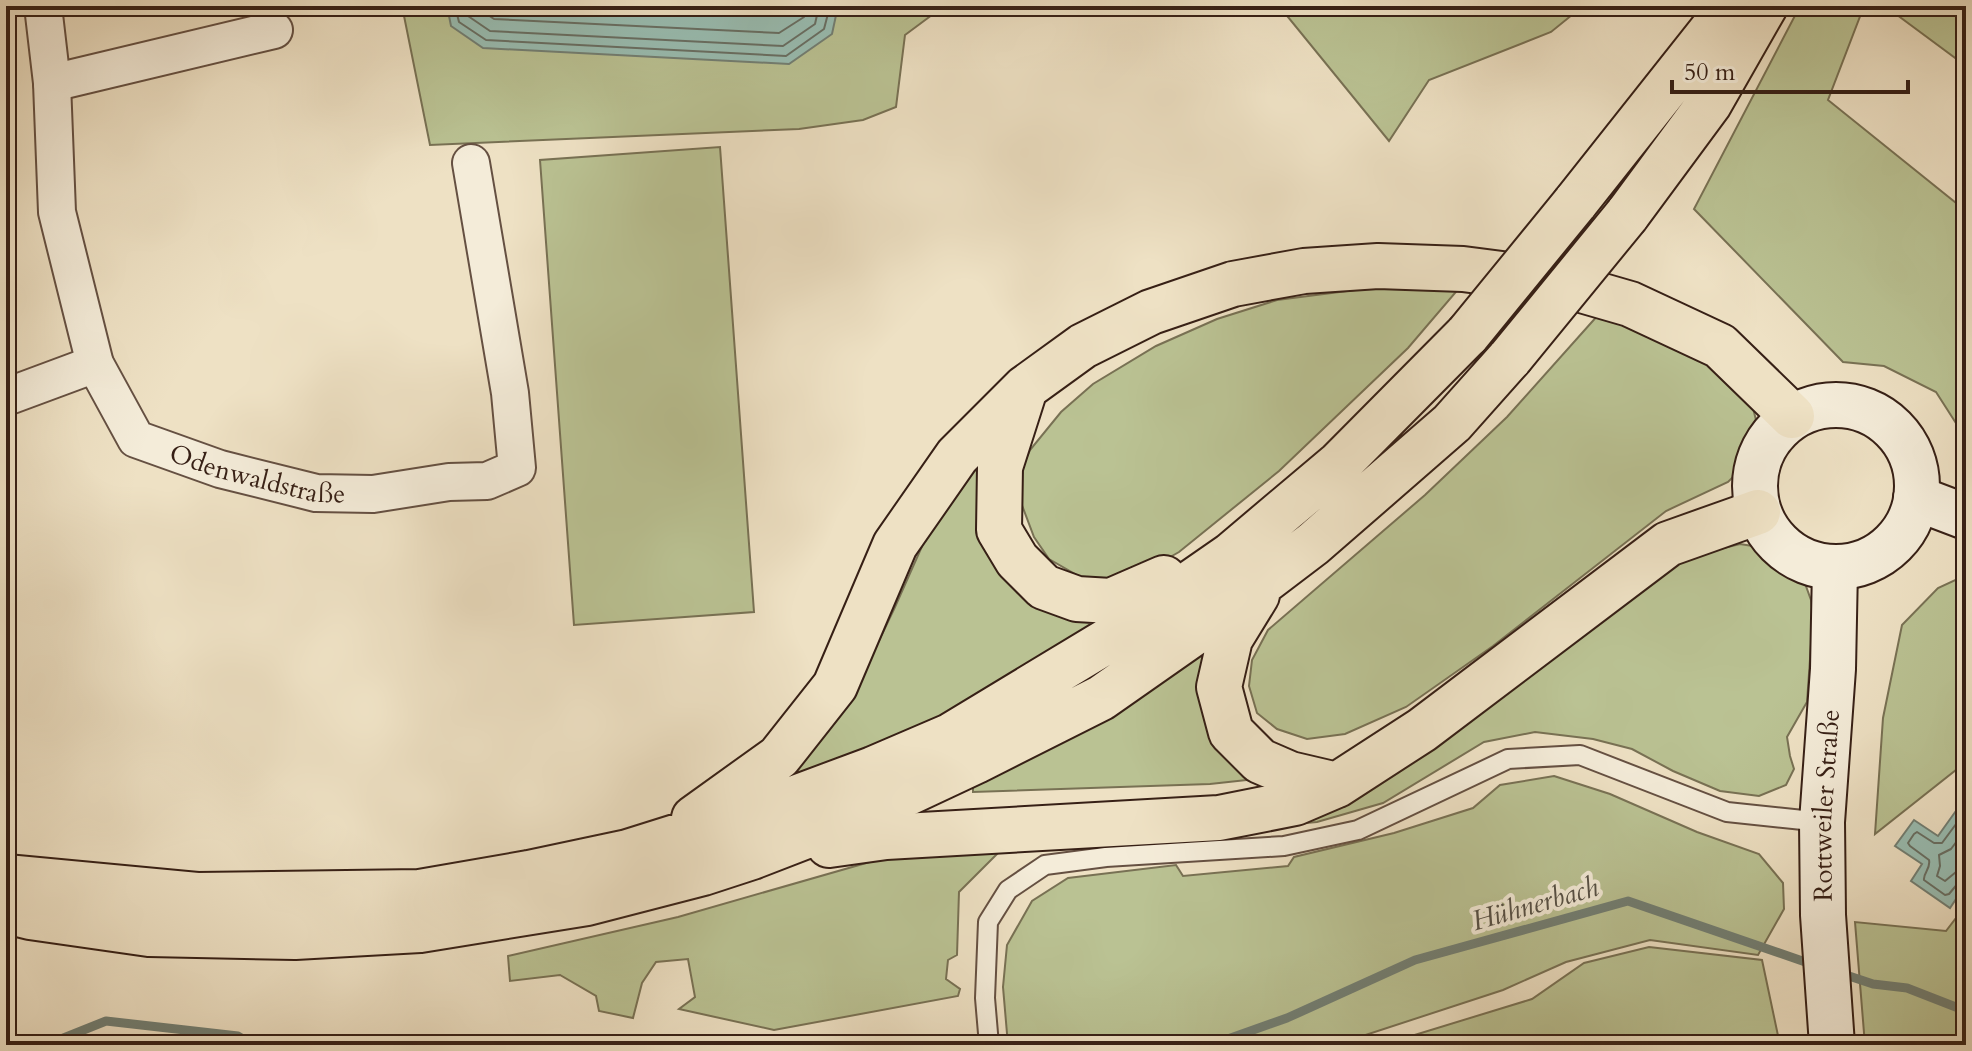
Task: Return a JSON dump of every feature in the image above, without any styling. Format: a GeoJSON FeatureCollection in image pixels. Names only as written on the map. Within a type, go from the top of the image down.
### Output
{"type":"FeatureCollection","features":[{"type":"Feature","properties":{"kind":"highway"},"geometry":{"type":"LineString","coordinates":[[6,877],[197,895],[420,892],[628,852],[771,807],[950,736],[1107,641],[1231,555],[1340,463],[1468,334],[1731,6]]}},
{"type":"Feature","properties":{"kind":"highway"},"geometry":{"type":"LineString","coordinates":[[6,911],[149,934],[295,937],[420,930],[587,903],[703,873],[863,814],[1101,698],[1221,614],[1313,544],[1452,423],[1510,358],[1627,215],[1709,104],[1765,6]]}},
{"type":"Feature","properties":{"kind":"highway"},"geometry":{"type":"LineString","coordinates":[[628,852],[697,816],[779,757],[835,686],[895,545],[957,456],[1025,388],[1083,346],[1151,312],[1233,284],[1304,271],[1378,266],[1463,269],[1547,280],[1630,304],[1720,346],[1792,416]]}},
{"type":"Feature","properties":{"kind":"highway"},"geometry":{"type":"LineString","coordinates":[[1025,388],[1000,467],[999,530],[1017,560],[1044,587],[1077,599],[1111,601],[1231,555]]}},
{"type":"Feature","properties":{"kind":"highway"},"geometry":{"type":"LineString","coordinates":[[752,857],[886,837],[1219,818],[1295,803],[1337,785],[1422,730],[1668,544],[1758,512]]}},
{"type":"Feature","properties":{"kind":"highway"},"geometry":{"type":"LineString","coordinates":[[1266,580],[1230,639],[1219,687],[1231,732],[1260,761],[1290,774],[1337,785]]}},
{"type":"Feature","properties":{"kind":"main road"},"geometry":{"type":"LineString","coordinates":[[1843,404],[1869,411],[1891,425],[1908,446],[1916,471],[1916,498],[1910,520],[1897,540],[1879,555],[1858,565],[1835,568],[1810,564],[1787,552],[1770,534],[1758,512],[1754,485],[1759,458],[1772,434],[1792,416],[1817,406],[1843,404]]}},
{"type":"Feature","properties":{"kind":"main road"},"geometry":{"type":"LineString","coordinates":[[1916,498],[1966,517]]}},
{"type":"Feature","properties":{"kind":"main road","name":"Rottweiler Straße"},"geometry":{"type":"LineString","coordinates":[[1831,1040],[1823,915],[1822,822],[1833,669],[1835,568]]}},
{"type":"Feature","properties":{"kind":"street","name":"Odenwaldstraße"},"geometry":{"type":"LineString","coordinates":[[43,6],[52,83],[57,212],[95,364],[136,439],[220,469],[316,493],[373,494],[449,482],[487,481],[517,468],[510,393],[471,163]]}},
{"type":"Feature","properties":{"kind":"street"},"geometry":{"type":"LineString","coordinates":[[52,83],[274,30]]}},
{"type":"Feature","properties":{"kind":"street"},"geometry":{"type":"LineString","coordinates":[[6,397],[95,364]]}},
{"type":"Feature","properties":{"kind":"lane"},"geometry":{"type":"LineString","coordinates":[[989,1045],[985,998],[988,922],[1008,890],[1045,865],[1106,857],[1284,846],[1358,830],[1508,759],[1580,755],[1727,812],[1822,822]]}},
{"type":"Feature","properties":{"kind":"green space"},"geometry":{"type":"Polygon","coordinates":[[[402,6],[944,6],[905,35],[896,107],[863,120],[799,129],[430,145],[402,6]]]}},
{"type":"Feature","properties":{"kind":"green space"},"geometry":{"type":"Polygon","coordinates":[[[1279,6],[1583,6],[1551,32],[1429,80],[1389,141],[1279,6]]]}},
{"type":"Feature","properties":{"kind":"green space"},"geometry":{"type":"Polygon","coordinates":[[[1800,6],[1864,6],[1828,100],[1966,211],[1966,433],[1961,431],[1936,392],[1884,366],[1843,362],[1694,209],[1800,6]]]}},
{"type":"Feature","properties":{"kind":"green space"},"geometry":{"type":"Polygon","coordinates":[[[1885,6],[1966,6],[1966,66],[1885,6]]]}},
{"type":"Feature","properties":{"kind":"green space"},"geometry":{"type":"Polygon","coordinates":[[[720,147],[754,612],[574,625],[540,160],[720,147]]]}},
{"type":"Feature","properties":{"kind":"green space"},"geometry":{"type":"Polygon","coordinates":[[[1402,284],[1461,286],[1408,348],[1279,471],[1179,552],[1124,583],[1082,578],[1049,559],[1034,537],[1020,500],[1020,472],[1030,450],[1061,412],[1093,384],[1156,346],[1217,319],[1277,300],[1402,284]]]}},
{"type":"Feature","properties":{"kind":"green space"},"geometry":{"type":"Polygon","coordinates":[[[1599,314],[1712,359],[1751,400],[1757,438],[1753,454],[1741,469],[1728,482],[1666,511],[1493,646],[1406,707],[1345,734],[1307,739],[1277,729],[1257,713],[1249,686],[1252,660],[1268,630],[1425,495],[1507,417],[1599,314]]]}},
{"type":"Feature","properties":{"kind":"green space"},"geometry":{"type":"Polygon","coordinates":[[[979,460],[981,501],[1104,618],[923,732],[772,793],[855,691],[935,517],[979,460]]]}},
{"type":"Feature","properties":{"kind":"green space"},"geometry":{"type":"Polygon","coordinates":[[[1740,544],[1765,548],[1789,562],[1803,578],[1813,616],[1807,702],[1787,737],[1794,769],[1786,785],[1759,796],[1720,791],[1632,749],[1593,739],[1535,732],[1484,742],[1383,803],[1317,822],[1001,850],[959,892],[957,955],[948,960],[946,979],[960,989],[958,996],[774,1030],[679,1009],[695,997],[688,959],[656,962],[642,983],[633,1018],[599,1011],[596,996],[560,975],[510,981],[508,956],[678,917],[894,855],[1266,813],[1691,556],[1740,544]]]}},
{"type":"Feature","properties":{"kind":"green space"},"geometry":{"type":"Polygon","coordinates":[[[1966,575],[1966,762],[1875,834],[1883,718],[1902,625],[1938,588],[1966,575]]]}},
{"type":"Feature","properties":{"kind":"green space"},"geometry":{"type":"Polygon","coordinates":[[[1222,636],[1216,653],[1275,777],[1210,784],[973,792],[973,786],[1222,636]]]}},
{"type":"Feature","properties":{"kind":"green space"},"geometry":{"type":"Polygon","coordinates":[[[1554,776],[1610,794],[1697,832],[1759,854],[1783,883],[1784,909],[1758,955],[1650,940],[1566,962],[1503,990],[1335,1045],[1008,1045],[1003,987],[1007,945],[1032,901],[1068,878],[1176,865],[1183,876],[1288,866],[1294,857],[1394,833],[1473,808],[1500,785],[1554,776]]]}},
{"type":"Feature","properties":{"kind":"green space"},"geometry":{"type":"Polygon","coordinates":[[[1966,905],[1966,1045],[1865,1045],[1855,922],[1946,931],[1966,905]]]}},
{"type":"Feature","properties":{"kind":"green space"},"geometry":{"type":"Polygon","coordinates":[[[1649,947],[1762,960],[1780,1045],[1382,1045],[1532,999],[1584,963],[1649,947]]]}},
{"type":"Feature","properties":{"kind":"water"},"geometry":{"type":"Polygon","coordinates":[[[447,6],[838,6],[832,34],[789,64],[483,48],[451,26],[447,6]]]}},
{"type":"Feature","properties":{"kind":"water"},"geometry":{"type":"Polygon","coordinates":[[[1958,808],[1966,813],[1966,884],[1950,908],[1911,881],[1922,864],[1895,846],[1914,820],[1938,836],[1958,808]]]}},
{"type":"Feature","properties":{"kind":"waterway","name":"Hühnerbach"},"geometry":{"type":"LineString","coordinates":[[1211,1045],[1287,1018],[1415,960],[1628,901],[1814,965]]}},
{"type":"Feature","properties":{"kind":"waterway","name":"Hühnerbach"},"geometry":{"type":"LineString","coordinates":[[1840,973],[1873,984],[1907,988],[1966,1011]]}},
{"type":"Feature","properties":{"kind":"waterway","name":"Hühnerbach"},"geometry":{"type":"LineString","coordinates":[[46,1045],[106,1021],[238,1036],[253,1045]]}}]}
